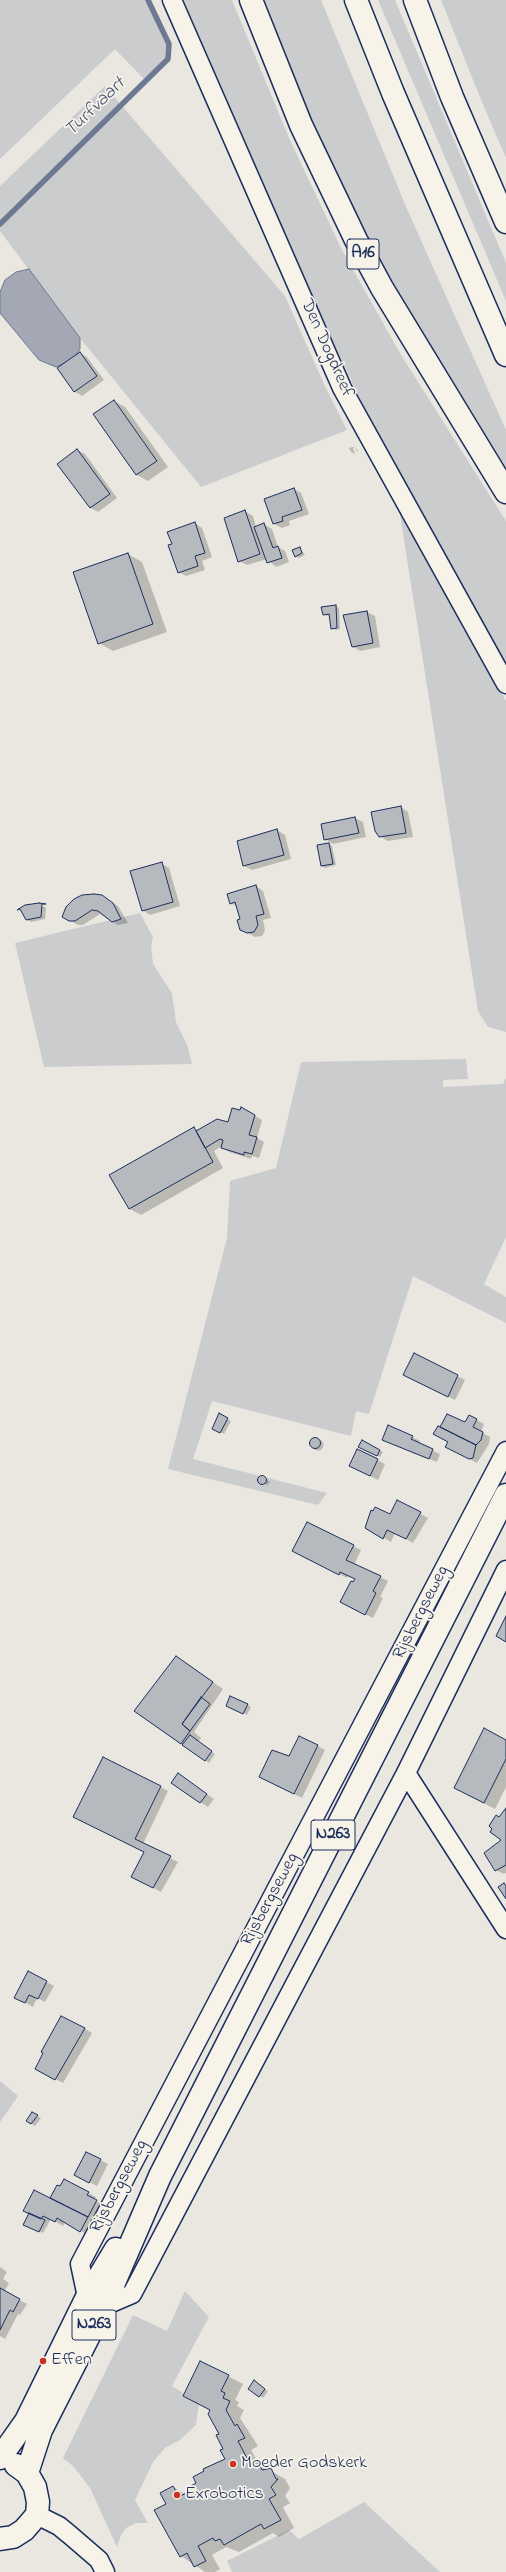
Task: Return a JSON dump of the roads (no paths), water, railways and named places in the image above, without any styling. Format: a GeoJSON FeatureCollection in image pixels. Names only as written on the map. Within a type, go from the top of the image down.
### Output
{"type":"FeatureCollection","features":[{"type":"Feature","properties":{"kind":"main road","name":"A16"},"geometry":{"type":"LineString","coordinates":[[251,0],[301,125],[356,240],[382,288],[506,492]]}},
{"type":"Feature","properties":{"kind":"main road"},"geometry":{"type":"LineString","coordinates":[[356,0],[393,93],[506,355]]}},
{"type":"Feature","properties":{"kind":"main road"},"geometry":{"type":"LineString","coordinates":[[415,0],[452,96],[506,222]]}},
{"type":"Feature","properties":{"kind":"main road","name":"Rijsbergseweg"},"geometry":{"type":"LineString","coordinates":[[0,2459],[26,2421],[95,2301],[506,1495]]}},
{"type":"Feature","properties":{"kind":"main road","name":"Rijsbergseweg"},"geometry":{"type":"LineString","coordinates":[[27,2473],[41,2430],[95,2301]]}},
{"type":"Feature","properties":{"kind":"main road","name":"N263"},"geometry":{"type":"LineString","coordinates":[[0,2459],[14,2464],[27,2473]]}},
{"type":"Feature","properties":{"kind":"main road"},"geometry":{"type":"LineString","coordinates":[[0,2539],[14,2537],[24,2530],[37,2515],[38,2502],[35,2487],[27,2473]]}},
{"type":"Feature","properties":{"kind":"street","name":"Den Dogdreef"},"geometry":{"type":"LineString","coordinates":[[172,0],[342,388],[506,684]]}},
{"type":"Feature","properties":{"kind":"street","name":"Rijsbergseweg"},"geometry":{"type":"LineString","coordinates":[[95,2301],[80,2264],[506,1451]]}},
{"type":"Feature","properties":{"kind":"street"},"geometry":{"type":"LineString","coordinates":[[95,2301],[132,2294],[406,1772],[506,1570]]}},
{"type":"Feature","properties":{"kind":"street"},"geometry":{"type":"LineString","coordinates":[[406,1772],[506,1929]]}},
{"type":"Feature","properties":{"kind":"street"},"geometry":{"type":"LineString","coordinates":[[37,2515],[64,2531],[99,2560],[105,2572]]}},
{"type":"Feature","properties":{"kind":"waterway","name":"Turfvaart"},"geometry":{"type":"LineString","coordinates":[[0,224],[168,59],[169,44],[148,0]]}},
{"type":"Feature","properties":{"kind":"place","name":"Effen"},"geometry":{"type":"Point","coordinates":[43,2361]}},
{"type":"Feature","properties":{"kind":"place","name":"Moeder Godskerk"},"geometry":{"type":"Point","coordinates":[233,2464]}},
{"type":"Feature","properties":{"kind":"place","name":"Exrobotics"},"geometry":{"type":"Point","coordinates":[177,2495]}}]}
